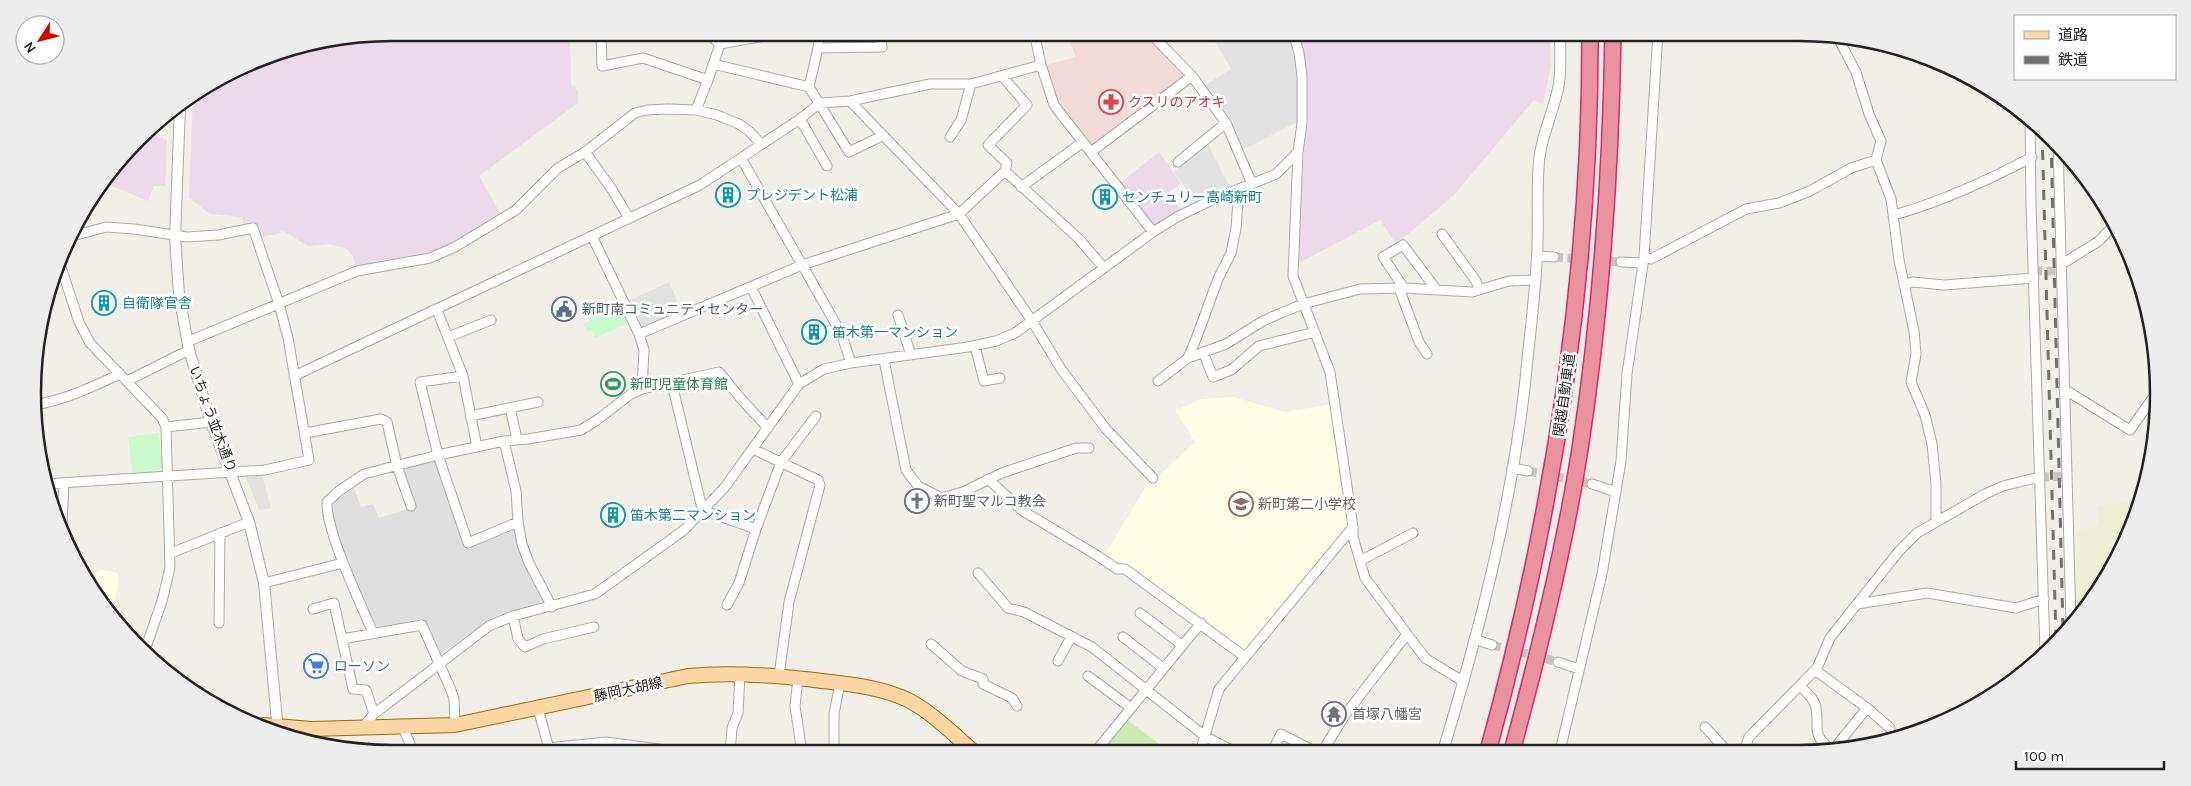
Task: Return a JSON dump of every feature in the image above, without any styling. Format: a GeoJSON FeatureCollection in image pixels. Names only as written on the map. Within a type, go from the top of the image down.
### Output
{"type":"FeatureCollection","features":[{"type":"Feature","properties":{"kind":"highway","name":"関越自動車道"},"geometry":{"type":"LineString","coordinates":[[1490,745],[1527,599],[1559,435],[1571,342],[1584,209],[1590,41]]}},
{"type":"Feature","properties":{"kind":"highway","name":"関越自動車道"},"geometry":{"type":"LineString","coordinates":[[1514,745],[1549,606],[1580,450],[1606,211],[1613,41]]}},
{"type":"Feature","properties":{"kind":"main road","name":"藤岡大胡線"},"geometry":{"type":"LineString","coordinates":[[289,729],[403,728],[456,725],[688,676],[715,673],[798,678],[861,686],[891,693],[908,700],[934,718],[966,745]]}},
{"type":"Feature","properties":{"kind":"street"},"geometry":{"type":"LineString","coordinates":[[601,41],[602,66],[643,58],[708,80]]}},
{"type":"Feature","properties":{"kind":"street"},"geometry":{"type":"LineString","coordinates":[[716,41],[720,44]]}},
{"type":"Feature","properties":{"kind":"street"},"geometry":{"type":"LineString","coordinates":[[720,44],[737,41]]}},
{"type":"Feature","properties":{"kind":"street"},"geometry":{"type":"LineString","coordinates":[[809,87],[818,41]]}},
{"type":"Feature","properties":{"kind":"street"},"geometry":{"type":"LineString","coordinates":[[818,48],[882,47],[881,41]]}},
{"type":"Feature","properties":{"kind":"street"},"geometry":{"type":"LineString","coordinates":[[1036,41],[1041,65],[1054,105],[1153,232]]}},
{"type":"Feature","properties":{"kind":"street"},"geometry":{"type":"LineString","coordinates":[[1158,41],[1192,76],[1226,123],[1252,184]]}},
{"type":"Feature","properties":{"kind":"street"},"geometry":{"type":"LineString","coordinates":[[1296,41],[1302,76],[1302,123],[1298,152],[1293,276],[1330,372],[1353,537],[1365,578],[1425,658],[1464,682]]}},
{"type":"Feature","properties":{"kind":"street"},"geometry":{"type":"LineString","coordinates":[[1444,745],[1464,682],[1497,543],[1512,468],[1524,386],[1535,280],[1539,160],[1558,90],[1561,70],[1560,41]]}},
{"type":"Feature","properties":{"kind":"street"},"geometry":{"type":"LineString","coordinates":[[1561,745],[1602,574],[1621,461],[1627,374],[1643,260],[1657,41]]}},
{"type":"Feature","properties":{"kind":"street"},"geometry":{"type":"LineString","coordinates":[[696,110],[720,44]]}},
{"type":"Feature","properties":{"kind":"street"},"geometry":{"type":"LineString","coordinates":[[1841,44],[1856,72],[1869,114],[1881,141],[1876,160],[1891,199],[1904,284],[1914,330],[1916,354],[1912,382],[1925,415],[1932,444],[1936,484],[1936,520]]}},
{"type":"Feature","properties":{"kind":"street"},"geometry":{"type":"LineString","coordinates":[[713,64],[809,87],[849,152],[882,136]]}},
{"type":"Feature","properties":{"kind":"street"},"geometry":{"type":"LineString","coordinates":[[294,376],[700,186],[800,119],[820,103],[850,101],[930,84],[972,84],[1041,65]]}},
{"type":"Feature","properties":{"kind":"street"},"geometry":{"type":"LineString","coordinates":[[639,334],[802,265],[959,214],[1005,171],[1006,163],[988,145],[1027,105],[1002,76]]}},
{"type":"Feature","properties":{"kind":"street"},"geometry":{"type":"LineString","coordinates":[[1091,152],[1192,76]]}},
{"type":"Feature","properties":{"kind":"street"},"geometry":{"type":"LineString","coordinates":[[950,137],[961,120],[972,84]]}},
{"type":"Feature","properties":{"kind":"street"},"geometry":{"type":"LineString","coordinates":[[850,101],[959,214],[1032,321],[1061,369],[1106,429],[1153,478]]}},
{"type":"Feature","properties":{"kind":"street"},"geometry":{"type":"LineString","coordinates":[[41,404],[50,403],[124,378],[279,304],[356,271],[430,258],[455,246],[516,210],[558,168],[585,152],[635,113],[647,110],[696,110],[717,115],[738,124],[750,132],[760,144]]}},
{"type":"Feature","properties":{"kind":"street","name":"いちょう並木通り"},"geometry":{"type":"LineString","coordinates":[[180,113],[175,237],[180,295],[188,346],[211,422],[232,472],[249,522],[264,583],[278,725]]}},
{"type":"Feature","properties":{"kind":"street"},"geometry":{"type":"LineString","coordinates":[[800,119],[827,166]]}},
{"type":"Feature","properties":{"kind":"street"},"geometry":{"type":"LineString","coordinates":[[1178,162],[1226,123]]}},
{"type":"Feature","properties":{"kind":"street"},"geometry":{"type":"LineString","coordinates":[[2031,129],[2031,203],[2045,644]]}},
{"type":"Feature","properties":{"kind":"street"},"geometry":{"type":"LineString","coordinates":[[1022,187],[1083,142]]}},
{"type":"Feature","properties":{"kind":"street"},"geometry":{"type":"LineString","coordinates":[[585,152],[611,188],[629,218]]}},
{"type":"Feature","properties":{"kind":"street"},"geometry":{"type":"LineString","coordinates":[[362,728],[374,714],[488,626],[512,616],[552,607],[595,594],[607,588],[684,530],[704,511],[753,449],[799,384],[824,369],[852,363],[975,346],[996,341],[1015,333],[1153,232],[1177,217],[1276,174],[1298,152]]}},
{"type":"Feature","properties":{"kind":"street"},"geometry":{"type":"LineString","coordinates":[[1894,215],[1936,203],[2000,174],[2032,157]]}},
{"type":"Feature","properties":{"kind":"street"},"geometry":{"type":"LineString","coordinates":[[2058,157],[2070,616]]}},
{"type":"Feature","properties":{"kind":"street"},"geometry":{"type":"LineString","coordinates":[[741,158],[841,333],[852,363]]}},
{"type":"Feature","properties":{"kind":"street"},"geometry":{"type":"LineString","coordinates":[[1621,262],[1651,258],[1746,209],[1779,203],[1810,191],[1851,168],[1876,160]]}},
{"type":"Feature","properties":{"kind":"street"},"geometry":{"type":"LineString","coordinates":[[1005,171],[1079,239],[1104,268]]}},
{"type":"Feature","properties":{"kind":"street"},"geometry":{"type":"LineString","coordinates":[[1188,358],[1218,279],[1231,252],[1236,228],[1239,189]]}},
{"type":"Feature","properties":{"kind":"street"},"geometry":{"type":"LineString","coordinates":[[53,484],[265,470],[309,460],[288,338],[279,304],[253,228],[218,235],[175,237],[134,229],[106,227],[79,234]]}},
{"type":"Feature","properties":{"kind":"street"},"geometry":{"type":"LineString","coordinates":[[2062,264],[2099,241],[2109,230]]}},
{"type":"Feature","properties":{"kind":"street"},"geometry":{"type":"LineString","coordinates":[[1442,234],[1476,281],[1479,290]]}},
{"type":"Feature","properties":{"kind":"street"},"geometry":{"type":"LineString","coordinates":[[592,236],[639,334],[644,350],[642,389]]}},
{"type":"Feature","properties":{"kind":"street"},"geometry":{"type":"LineString","coordinates":[[1427,354],[1419,342],[1402,288],[1383,257],[1403,245],[1436,289]]}},
{"type":"Feature","properties":{"kind":"street"},"geometry":{"type":"LineString","coordinates":[[1537,256],[1554,257]]}},
{"type":"Feature","properties":{"kind":"street"},"geometry":{"type":"LineString","coordinates":[[63,272],[79,322],[90,343],[162,418],[166,427],[170,568],[162,601],[147,645]]}},
{"type":"Feature","properties":{"kind":"street"},"geometry":{"type":"LineString","coordinates":[[1904,284],[1913,282],[1944,285],[2034,278]]}},
{"type":"Feature","properties":{"kind":"street"},"geometry":{"type":"LineString","coordinates":[[1158,382],[1188,358],[1226,344],[1263,321],[1303,304],[1360,289],[1402,288],[1472,292],[1510,281],[1535,280]]}},
{"type":"Feature","properties":{"kind":"street"},"geometry":{"type":"LineString","coordinates":[[751,287],[799,384]]}},
{"type":"Feature","properties":{"kind":"street"},"geometry":{"type":"LineString","coordinates":[[437,310],[463,376],[478,447]]}},
{"type":"Feature","properties":{"kind":"street"},"geometry":{"type":"LineString","coordinates":[[898,315],[911,355]]}},
{"type":"Feature","properties":{"kind":"street"},"geometry":{"type":"LineString","coordinates":[[448,336],[491,320]]}},
{"type":"Feature","properties":{"kind":"street"},"geometry":{"type":"LineString","coordinates":[[1203,352],[1213,376],[1231,370],[1259,346],[1315,332]]}},
{"type":"Feature","properties":{"kind":"street"},"geometry":{"type":"LineString","coordinates":[[975,346],[984,381],[1000,378]]}},
{"type":"Feature","properties":{"kind":"street"},"geometry":{"type":"LineString","coordinates":[[884,360],[906,470],[918,486],[941,498],[963,492],[988,479],[1076,448],[1089,448]]}},
{"type":"Feature","properties":{"kind":"street"},"geometry":{"type":"LineString","coordinates":[[373,633],[337,544],[327,509],[328,502],[339,491],[364,474],[438,455],[504,441],[581,430],[631,394],[642,389],[672,384],[719,372],[768,428]]}},
{"type":"Feature","properties":{"kind":"street"},"geometry":{"type":"LineString","coordinates":[[463,376],[420,382],[438,455],[468,542],[518,522]]}},
{"type":"Feature","properties":{"kind":"street"},"geometry":{"type":"LineString","coordinates":[[672,384],[704,511],[756,529]]}},
{"type":"Feature","properties":{"kind":"street"},"geometry":{"type":"LineString","coordinates":[[2064,389],[2130,430],[2150,402]]}},
{"type":"Feature","properties":{"kind":"street"},"geometry":{"type":"LineString","coordinates":[[470,416],[538,402]]}},
{"type":"Feature","properties":{"kind":"street"},"geometry":{"type":"LineString","coordinates":[[510,408],[517,439]]}},
{"type":"Feature","properties":{"kind":"street"},"geometry":{"type":"LineString","coordinates":[[727,605],[739,582],[781,462],[816,416]]}},
{"type":"Feature","properties":{"kind":"street"},"geometry":{"type":"LineString","coordinates":[[305,433],[381,419],[386,422],[397,466],[411,506]]}},
{"type":"Feature","properties":{"kind":"street"},"geometry":{"type":"LineString","coordinates":[[166,427],[211,422]]}},
{"type":"Feature","properties":{"kind":"street"},"geometry":{"type":"LineString","coordinates":[[504,441],[516,491],[518,522],[529,563],[552,607]]}},
{"type":"Feature","properties":{"kind":"street"},"geometry":{"type":"LineString","coordinates":[[753,449],[818,480],[820,485],[789,602],[779,676]]}},
{"type":"Feature","properties":{"kind":"street"},"geometry":{"type":"LineString","coordinates":[[1512,468],[1528,471]]}},
{"type":"Feature","properties":{"kind":"street"},"geometry":{"type":"LineString","coordinates":[[1746,745],[1749,736],[1815,670],[1830,638],[1899,551],[1917,533],[1936,520],[1985,494],[2003,486],[2040,478]]}},
{"type":"Feature","properties":{"kind":"street"},"geometry":{"type":"LineString","coordinates":[[988,479],[1022,511],[1117,569],[1125,569],[1245,657]]}},
{"type":"Feature","properties":{"kind":"street"},"geometry":{"type":"LineString","coordinates":[[63,513],[64,483]]}},
{"type":"Feature","properties":{"kind":"street"},"geometry":{"type":"LineString","coordinates":[[1592,484],[1616,492]]}},
{"type":"Feature","properties":{"kind":"street"},"geometry":{"type":"LineString","coordinates":[[171,553],[249,522]]}},
{"type":"Feature","properties":{"kind":"street"},"geometry":{"type":"LineString","coordinates":[[1203,745],[1219,689],[1353,527]]}},
{"type":"Feature","properties":{"kind":"street"},"geometry":{"type":"LineString","coordinates":[[219,623],[220,534]]}},
{"type":"Feature","properties":{"kind":"street"},"geometry":{"type":"LineString","coordinates":[[1360,561],[1412,534]]}},
{"type":"Feature","properties":{"kind":"street"},"geometry":{"type":"LineString","coordinates":[[264,583],[339,564]]}},
{"type":"Feature","properties":{"kind":"street"},"geometry":{"type":"LineString","coordinates":[[978,572],[1008,608],[1024,612],[1092,647],[1206,737],[1222,745]]}},
{"type":"Feature","properties":{"kind":"street"},"geometry":{"type":"LineString","coordinates":[[1857,604],[1927,593],[2016,608],[2044,599]]}},
{"type":"Feature","properties":{"kind":"street"},"geometry":{"type":"LineString","coordinates":[[313,609],[334,603],[353,689],[366,690],[374,714]]}},
{"type":"Feature","properties":{"kind":"street"},"geometry":{"type":"LineString","coordinates":[[1140,613],[1182,645]]}},
{"type":"Feature","properties":{"kind":"street"},"geometry":{"type":"LineString","coordinates":[[512,616],[518,639],[525,647],[542,639],[594,627]]}},
{"type":"Feature","properties":{"kind":"street"},"geometry":{"type":"LineString","coordinates":[[1101,745],[1201,623]]}},
{"type":"Feature","properties":{"kind":"street"},"geometry":{"type":"LineString","coordinates":[[342,639],[422,625],[454,699],[456,725]]}},
{"type":"Feature","properties":{"kind":"street"},"geometry":{"type":"LineString","coordinates":[[1326,745],[1345,715],[1408,634]]}},
{"type":"Feature","properties":{"kind":"street"},"geometry":{"type":"LineString","coordinates":[[1058,661],[1071,637]]}},
{"type":"Feature","properties":{"kind":"street"},"geometry":{"type":"LineString","coordinates":[[1123,637],[1163,668]]}},
{"type":"Feature","properties":{"kind":"street"},"geometry":{"type":"LineString","coordinates":[[1474,638],[1492,645]]}},
{"type":"Feature","properties":{"kind":"street"},"geometry":{"type":"LineString","coordinates":[[931,644],[962,672],[1012,698],[1017,706]]}},
{"type":"Feature","properties":{"kind":"street"},"geometry":{"type":"LineString","coordinates":[[1558,662],[1579,668]]}},
{"type":"Feature","properties":{"kind":"street"},"geometry":{"type":"LineString","coordinates":[[1815,670],[1867,708],[1890,728]]}},
{"type":"Feature","properties":{"kind":"street"},"geometry":{"type":"LineString","coordinates":[[731,745],[732,728],[738,713],[740,674]]}},
{"type":"Feature","properties":{"kind":"street"},"geometry":{"type":"LineString","coordinates":[[1088,676],[1131,708]]}},
{"type":"Feature","properties":{"kind":"street"},"geometry":{"type":"LineString","coordinates":[[798,678],[795,706],[801,745]]}},
{"type":"Feature","properties":{"kind":"street"},"geometry":{"type":"LineString","coordinates":[[834,745],[834,714],[840,683]]}},
{"type":"Feature","properties":{"kind":"street"},"geometry":{"type":"LineString","coordinates":[[1800,686],[1812,698],[1816,707],[1818,734],[1823,744]]}},
{"type":"Feature","properties":{"kind":"street"},"geometry":{"type":"LineString","coordinates":[[538,708],[547,745]]}},
{"type":"Feature","properties":{"kind":"street"},"geometry":{"type":"LineString","coordinates":[[1838,742],[1867,708]]}},
{"type":"Feature","properties":{"kind":"street"},"geometry":{"type":"LineString","coordinates":[[1704,727],[1721,745]]}},
{"type":"Feature","properties":{"kind":"street"},"geometry":{"type":"LineString","coordinates":[[403,728],[410,745]]}},
{"type":"Feature","properties":{"kind":"street"},"geometry":{"type":"LineString","coordinates":[[1275,745],[1280,734],[1302,745]]}},
{"type":"Feature","properties":{"kind":"street"},"geometry":{"type":"LineString","coordinates":[[587,745],[606,742],[628,745]]}},
{"type":"Feature","properties":{"kind":"shaded area"},"geometry":{"type":"Polygon","coordinates":[[[570,41],[571,84],[578,91],[578,103],[479,176],[500,213],[452,243],[428,254],[356,269],[353,256],[347,249],[330,244],[308,246],[280,229],[281,233],[261,237],[256,223],[244,225],[242,217],[210,214],[189,198],[193,105],[217,88],[258,68],[302,53],[347,44],[370,42],[570,41]]]}},
{"type":"Feature","properties":{"kind":"shaded area"},"geometry":{"type":"Polygon","coordinates":[[[1069,41],[1150,41],[1184,71],[1185,76],[1092,148],[1059,105],[1046,65],[1076,57],[1069,41]]]}},
{"type":"Feature","properties":{"kind":"shaded area"},"geometry":{"type":"Polygon","coordinates":[[[1215,41],[1290,41],[1299,87],[1297,122],[1242,150],[1204,86],[1231,69],[1215,41]]]}},
{"type":"Feature","properties":{"kind":"shaded area"},"geometry":{"type":"Polygon","coordinates":[[[1301,41],[1550,41],[1551,65],[1543,105],[1534,100],[1453,196],[1396,244],[1380,220],[1297,264],[1307,107],[1306,70],[1301,41]]]}},
{"type":"Feature","properties":{"kind":"shaded area"},"geometry":{"type":"Polygon","coordinates":[[[155,135],[167,140],[165,186],[154,186],[148,201],[110,185],[144,144],[155,135]]]}},
{"type":"Feature","properties":{"kind":"shaded area"},"geometry":{"type":"Polygon","coordinates":[[[1208,144],[1230,188],[1196,203],[1174,172],[1208,144]]]}},
{"type":"Feature","properties":{"kind":"shaded area"},"geometry":{"type":"Polygon","coordinates":[[[1159,152],[1181,183],[1168,193],[1181,210],[1155,225],[1150,224],[1120,183],[1159,152]]]}},
{"type":"Feature","properties":{"kind":"shaded area"},"geometry":{"type":"Polygon","coordinates":[[[669,282],[682,312],[640,330],[626,302],[669,282]]]}},
{"type":"Feature","properties":{"kind":"shaded area","name":"新町第二小学校"},"geometry":{"type":"Polygon","coordinates":[[[1233,397],[1285,412],[1333,404],[1349,528],[1246,649],[1239,648],[1126,564],[1109,560],[1104,556],[1150,480],[1156,475],[1159,476],[1195,442],[1175,410],[1202,399],[1233,397]]]}},
{"type":"Feature","properties":{"kind":"shaded area"},"geometry":{"type":"Polygon","coordinates":[[[437,459],[467,545],[513,528],[516,529],[527,566],[543,599],[539,604],[506,613],[482,625],[441,654],[438,654],[426,622],[421,619],[375,629],[341,544],[330,507],[330,502],[353,485],[361,507],[373,504],[379,518],[414,507],[401,468],[437,459]]]}},
{"type":"Feature","properties":{"kind":"shaded area"},"geometry":{"type":"Polygon","coordinates":[[[262,475],[271,508],[259,510],[246,477],[262,475]]]}},
{"type":"Feature","properties":{"kind":"shaded area"},"geometry":{"type":"Polygon","coordinates":[[[2133,499],[2123,528],[2103,569],[2075,609],[2077,531],[2098,524],[2097,507],[2133,499]]]}},
{"type":"Feature","properties":{"kind":"shaded area"},"geometry":{"type":"Polygon","coordinates":[[[100,570],[118,573],[119,581],[113,606],[91,574],[100,570]]]}},
{"type":"Feature","properties":{"kind":"green space"},"geometry":{"type":"Polygon","coordinates":[[[617,301],[628,323],[595,338],[591,330],[587,331],[583,324],[593,319],[591,313],[617,301]]]}},
{"type":"Feature","properties":{"kind":"green space"},"geometry":{"type":"Polygon","coordinates":[[[159,433],[162,468],[157,471],[132,473],[128,437],[159,433]]]}},
{"type":"Feature","properties":{"kind":"green space"},"geometry":{"type":"Polygon","coordinates":[[[1126,719],[1160,745],[1106,745],[1126,719]]]}},
{"type":"Feature","properties":{"kind":"tunnel"},"geometry":{"type":"LineString","coordinates":[[1554,257],[1621,262]]}},
{"type":"Feature","properties":{"kind":"tunnel"},"geometry":{"type":"LineString","coordinates":[[2033,271],[2062,271]]}},
{"type":"Feature","properties":{"kind":"tunnel"},"geometry":{"type":"LineString","coordinates":[[1528,471],[1592,484]]}},
{"type":"Feature","properties":{"kind":"tunnel"},"geometry":{"type":"LineString","coordinates":[[2040,477],[2067,476]]}},
{"type":"Feature","properties":{"kind":"tunnel"},"geometry":{"type":"LineString","coordinates":[[1492,645],[1558,662]]}},
{"type":"Feature","properties":{"kind":"railway"},"geometry":{"type":"LineString","coordinates":[[2042,140],[2056,632]]}},
{"type":"Feature","properties":{"kind":"railway"},"geometry":{"type":"LineString","coordinates":[[2051,149],[2063,624]]}},
{"type":"Feature","properties":{"kind":"place","name":"クスリのアオキ"},"geometry":{"type":"Point","coordinates":[1111,102]}},
{"type":"Feature","properties":{"kind":"place","name":"プレジデント松浦"},"geometry":{"type":"Point","coordinates":[728,195]}},
{"type":"Feature","properties":{"kind":"place","name":"センチュリー高崎新町"},"geometry":{"type":"Point","coordinates":[1105,197]}},
{"type":"Feature","properties":{"kind":"place","name":"自衛隊官舎"},"geometry":{"type":"Point","coordinates":[104,303]}},
{"type":"Feature","properties":{"kind":"place","name":"新町南コミュニティセンター"},"geometry":{"type":"Point","coordinates":[564,309]}},
{"type":"Feature","properties":{"kind":"place","name":"笛木第一マンション"},"geometry":{"type":"Point","coordinates":[814,332]}},
{"type":"Feature","properties":{"kind":"place","name":"新町児童体育館"},"geometry":{"type":"Point","coordinates":[613,384]}},
{"type":"Feature","properties":{"kind":"place","name":"新町聖マルコ教会"},"geometry":{"type":"Point","coordinates":[917,501]}},
{"type":"Feature","properties":{"kind":"place","name":"新町第二小学校"},"geometry":{"type":"Point","coordinates":[1241,504]}},
{"type":"Feature","properties":{"kind":"place","name":"笛木第二マンション"},"geometry":{"type":"Point","coordinates":[613,515]}},
{"type":"Feature","properties":{"kind":"place","name":"ローソン"},"geometry":{"type":"Point","coordinates":[316,666]}},
{"type":"Feature","properties":{"kind":"place","name":"首塚八幡宮"},"geometry":{"type":"Point","coordinates":[1334,714]}}]}
